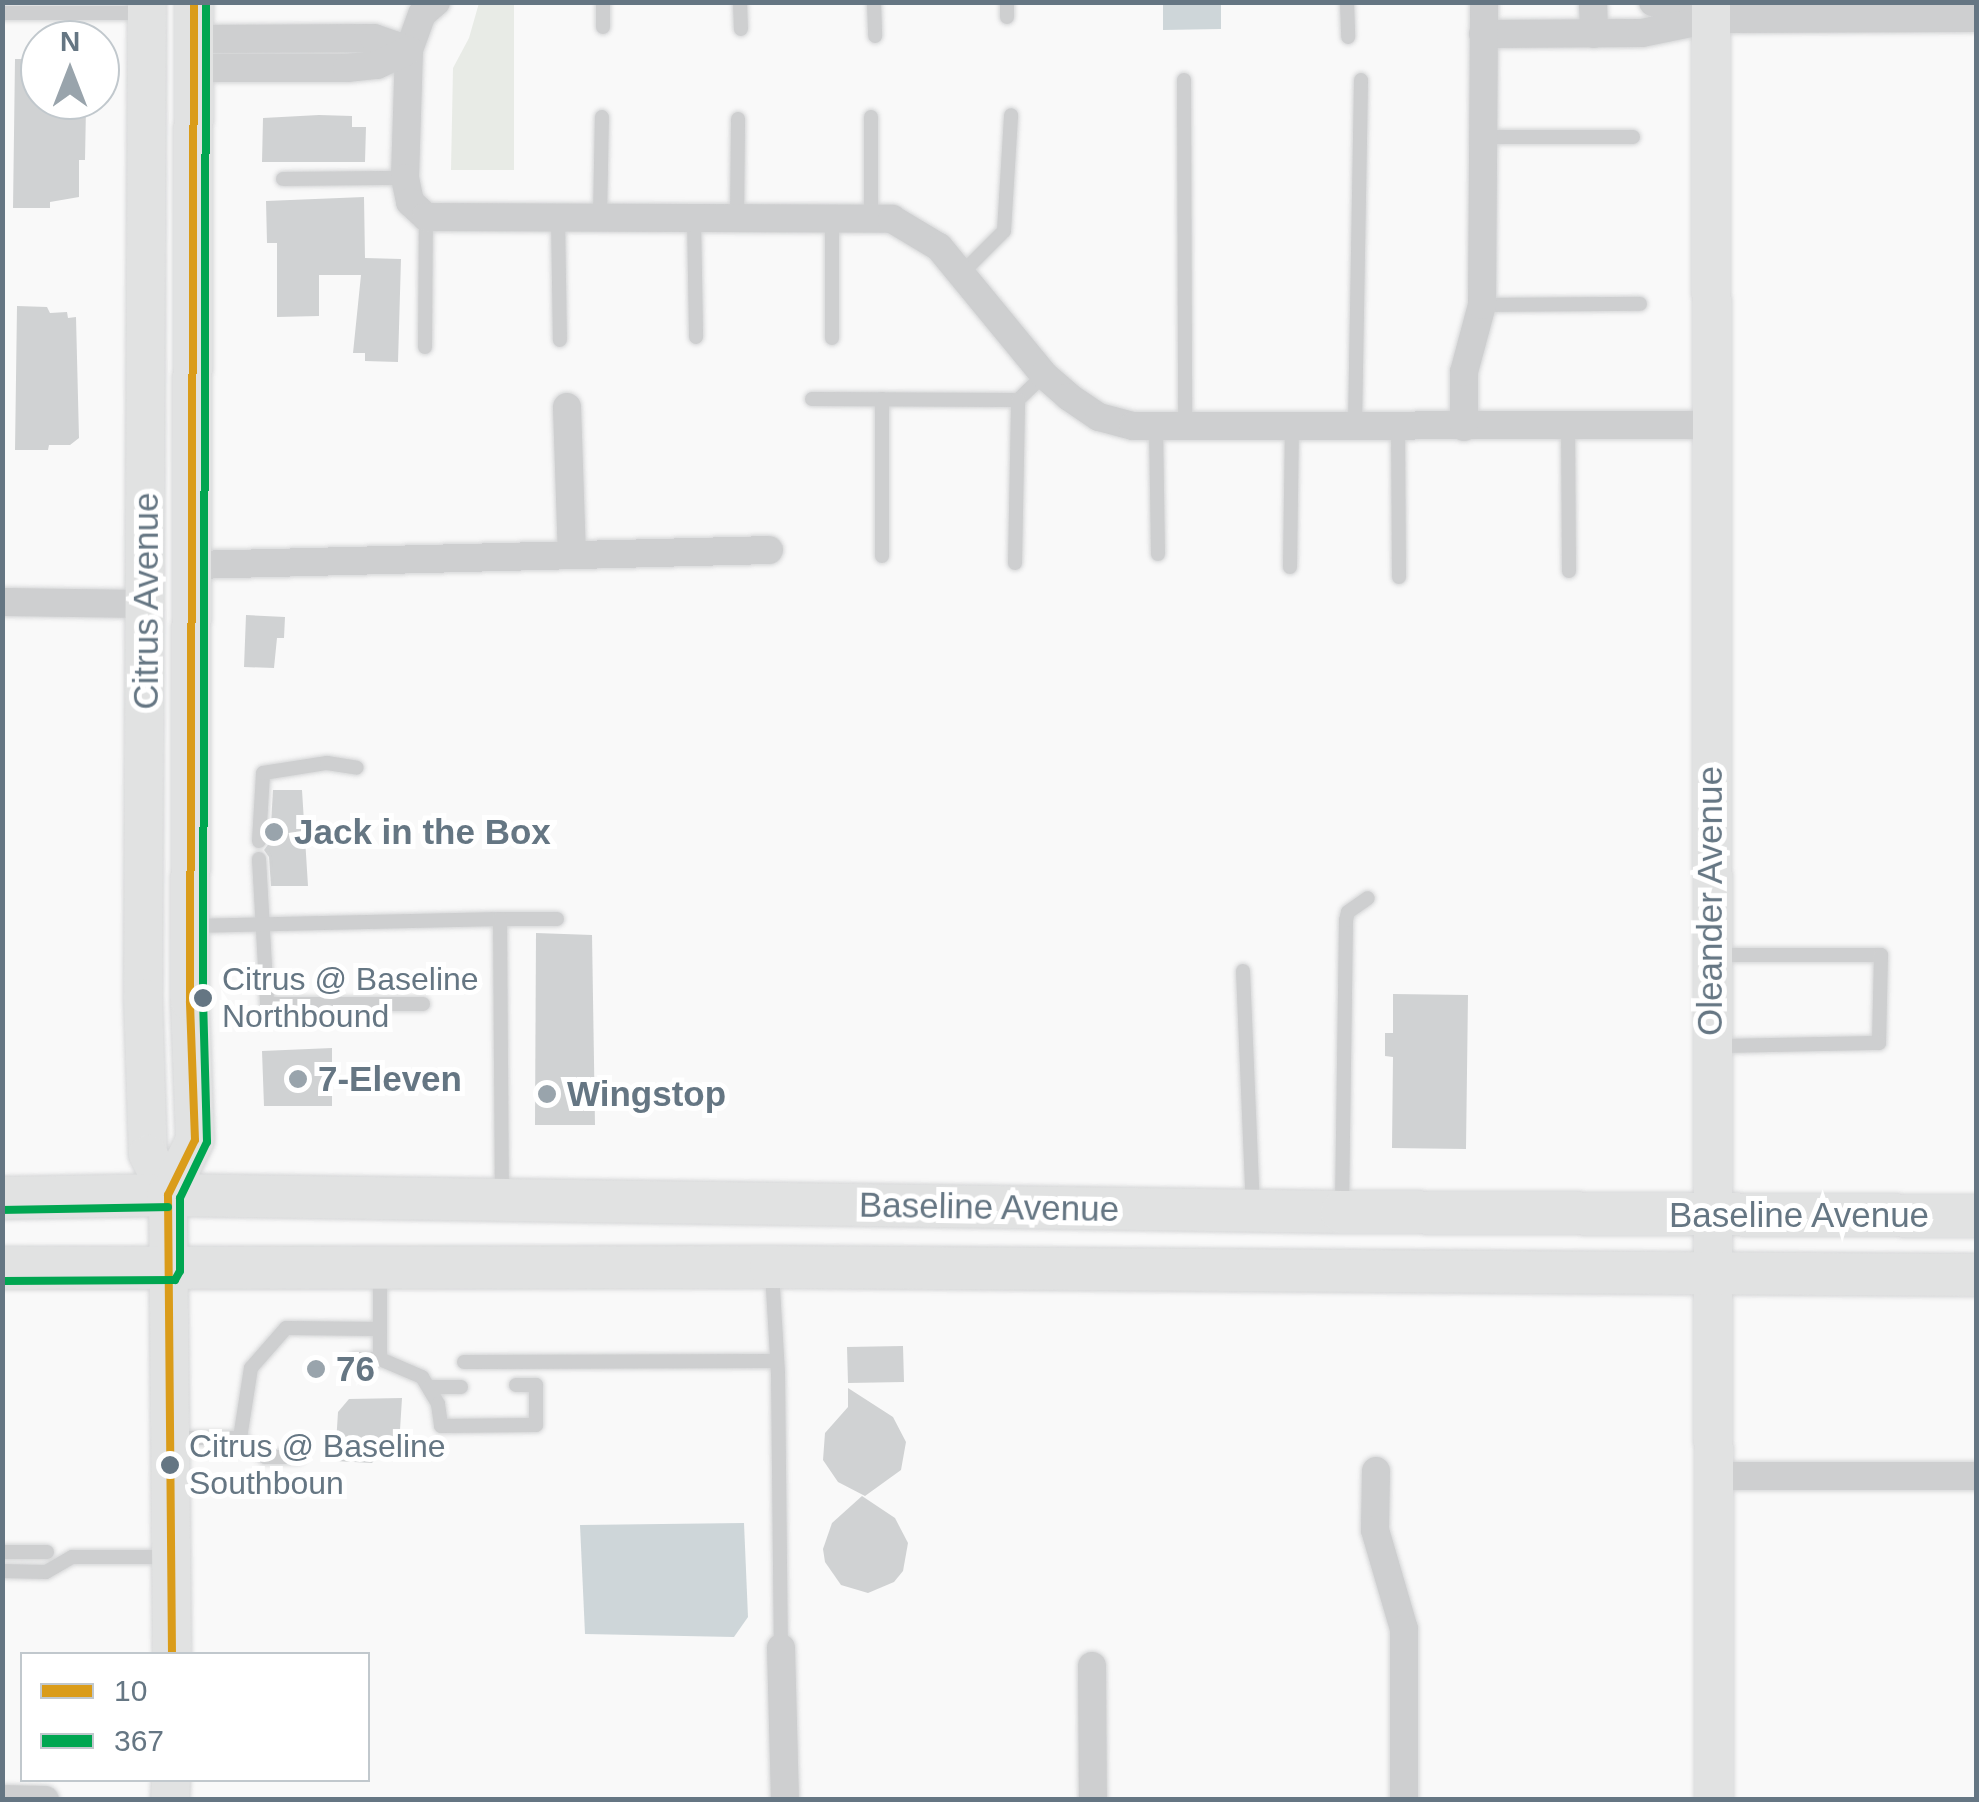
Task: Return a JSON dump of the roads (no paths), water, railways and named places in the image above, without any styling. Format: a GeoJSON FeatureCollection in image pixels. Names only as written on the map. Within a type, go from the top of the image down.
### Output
{"type":"FeatureCollection","features":[{"type":"Feature","properties":{"kind":"main road","name":"Citrus Avenue"},"geometry":{"type":"LineString","coordinates":[[147,8],[143,998],[147,1146],[168,1195],[172,1652]]}},
{"type":"Feature","properties":{"kind":"main road","name":"Oleander Avenue"},"geometry":{"type":"LineString","coordinates":[[1710,10],[1714,1800]]}},
{"type":"Feature","properties":{"kind":"main road","name":"Citrus Avenue"},"geometry":{"type":"LineString","coordinates":[[168,1195],[195,1140],[191,926],[194,36]]}},
{"type":"Feature","properties":{"kind":"main road","name":"Baseline Avenue"},"geometry":{"type":"LineString","coordinates":[[2,1198],[168,1195],[1253,1211],[1976,1216]]}},
{"type":"Feature","properties":{"kind":"main road","name":"Baseline Avenue"},"geometry":{"type":"LineString","coordinates":[[2,1268],[772,1266],[1976,1275]]}},
{"type":"Feature","properties":{"kind":"street"},"geometry":{"type":"LineString","coordinates":[[436,2],[422,14],[409,50],[405,178],[410,202],[426,217],[892,219],[939,247],[1044,375],[1100,416],[1133,426],[1710,425]]}},
{"type":"Feature","properties":{"kind":"street"},"geometry":{"type":"LineString","coordinates":[[1464,427],[1464,372],[1482,305],[1484,2]]}},
{"type":"Feature","properties":{"kind":"street"},"geometry":{"type":"LineString","coordinates":[[1593,2],[1594,34]]}},
{"type":"Feature","properties":{"kind":"street"},"geometry":{"type":"LineString","coordinates":[[1653,2],[1710,10],[1904,11],[1976,18]]}},
{"type":"Feature","properties":{"kind":"street"},"geometry":{"type":"LineString","coordinates":[[1484,34],[1642,34],[1710,10]]}},
{"type":"Feature","properties":{"kind":"street"},"geometry":{"type":"LineString","coordinates":[[194,36],[347,68],[377,65],[409,50]]}},
{"type":"Feature","properties":{"kind":"street"},"geometry":{"type":"LineString","coordinates":[[568,407],[572,556]]}},
{"type":"Feature","properties":{"kind":"street"},"geometry":{"type":"LineString","coordinates":[[194,565],[769,550]]}},
{"type":"Feature","properties":{"kind":"street"},"geometry":{"type":"LineString","coordinates":[[2,602],[146,604]]}},
{"type":"Feature","properties":{"kind":"street"},"geometry":{"type":"LineString","coordinates":[[1376,1470],[1374,1530],[1404,1629],[1404,1800]]}},
{"type":"Feature","properties":{"kind":"street"},"geometry":{"type":"LineString","coordinates":[[1713,1476],[1976,1476]]}},
{"type":"Feature","properties":{"kind":"street"},"geometry":{"type":"LineString","coordinates":[[781,1648],[785,1800]]}},
{"type":"Feature","properties":{"kind":"street"},"geometry":{"type":"LineString","coordinates":[[1092,1666],[1093,1800]]}},
{"type":"Feature","properties":{"kind":"street"},"geometry":{"type":"LineString","coordinates":[[2,1799],[46,1800]]}},
{"type":"Feature","properties":{"kind":"lane"},"geometry":{"type":"LineString","coordinates":[[603,2],[604,27]]}},
{"type":"Feature","properties":{"kind":"lane"},"geometry":{"type":"LineString","coordinates":[[740,2],[742,29]]}},
{"type":"Feature","properties":{"kind":"lane"},"geometry":{"type":"LineString","coordinates":[[874,2],[875,36]]}},
{"type":"Feature","properties":{"kind":"lane"},"geometry":{"type":"LineString","coordinates":[[1347,2],[1348,38]]}},
{"type":"Feature","properties":{"kind":"lane"},"geometry":{"type":"LineString","coordinates":[[2,13],[147,8]]}},
{"type":"Feature","properties":{"kind":"lane"},"geometry":{"type":"LineString","coordinates":[[1184,80],[1184,426]]}},
{"type":"Feature","properties":{"kind":"lane"},"geometry":{"type":"LineString","coordinates":[[1355,425],[1361,80]]}},
{"type":"Feature","properties":{"kind":"lane"},"geometry":{"type":"LineString","coordinates":[[962,273],[1004,231],[1010,115]]}},
{"type":"Feature","properties":{"kind":"lane"},"geometry":{"type":"LineString","coordinates":[[600,217],[602,117]]}},
{"type":"Feature","properties":{"kind":"lane"},"geometry":{"type":"LineString","coordinates":[[737,218],[738,118]]}},
{"type":"Feature","properties":{"kind":"lane"},"geometry":{"type":"LineString","coordinates":[[871,118],[871,218]]}},
{"type":"Feature","properties":{"kind":"lane"},"geometry":{"type":"LineString","coordinates":[[1483,137],[1633,137]]}},
{"type":"Feature","properties":{"kind":"lane"},"geometry":{"type":"LineString","coordinates":[[282,179],[405,178]]}},
{"type":"Feature","properties":{"kind":"lane"},"geometry":{"type":"LineString","coordinates":[[424,347],[426,217]]}},
{"type":"Feature","properties":{"kind":"lane"},"geometry":{"type":"LineString","coordinates":[[558,217],[560,340]]}},
{"type":"Feature","properties":{"kind":"lane"},"geometry":{"type":"LineString","coordinates":[[694,218],[696,336]]}},
{"type":"Feature","properties":{"kind":"lane"},"geometry":{"type":"LineString","coordinates":[[832,218],[832,338]]}},
{"type":"Feature","properties":{"kind":"lane"},"geometry":{"type":"LineString","coordinates":[[1482,305],[1640,304]]}},
{"type":"Feature","properties":{"kind":"lane"},"geometry":{"type":"LineString","coordinates":[[812,399],[1018,400],[1044,375]]}},
{"type":"Feature","properties":{"kind":"lane"},"geometry":{"type":"LineString","coordinates":[[882,399],[882,556]]}},
{"type":"Feature","properties":{"kind":"lane"},"geometry":{"type":"LineString","coordinates":[[1015,564],[1018,400]]}},
{"type":"Feature","properties":{"kind":"lane"},"geometry":{"type":"LineString","coordinates":[[1568,424],[1569,571]]}},
{"type":"Feature","properties":{"kind":"lane"},"geometry":{"type":"LineString","coordinates":[[1290,567],[1292,425]]}},
{"type":"Feature","properties":{"kind":"lane"},"geometry":{"type":"LineString","coordinates":[[1156,426],[1158,554]]}},
{"type":"Feature","properties":{"kind":"lane"},"geometry":{"type":"LineString","coordinates":[[1398,428],[1398,577]]}},
{"type":"Feature","properties":{"kind":"lane"},"geometry":{"type":"LineString","coordinates":[[259,841],[262,773],[327,763],[358,768]]}},
{"type":"Feature","properties":{"kind":"lane"},"geometry":{"type":"LineString","coordinates":[[259,858],[267,1004],[423,1004]]}},
{"type":"Feature","properties":{"kind":"lane"},"geometry":{"type":"LineString","coordinates":[[1342,1212],[1346,920],[1348,912],[1368,898]]}},
{"type":"Feature","properties":{"kind":"lane"},"geometry":{"type":"LineString","coordinates":[[500,919],[502,1199]]}},
{"type":"Feature","properties":{"kind":"lane"},"geometry":{"type":"LineString","coordinates":[[191,926],[558,919]]}},
{"type":"Feature","properties":{"kind":"lane"},"geometry":{"type":"LineString","coordinates":[[1710,954],[1881,954],[1880,1043],[1710,1046]]}},
{"type":"Feature","properties":{"kind":"lane"},"geometry":{"type":"LineString","coordinates":[[1243,971],[1253,1211]]}},
{"type":"Feature","properties":{"kind":"lane"},"geometry":{"type":"LineString","coordinates":[[772,1266],[781,1648]]}},
{"type":"Feature","properties":{"kind":"lane"},"geometry":{"type":"LineString","coordinates":[[380,1267],[380,1359]]}},
{"type":"Feature","properties":{"kind":"lane"},"geometry":{"type":"LineString","coordinates":[[240,1438],[251,1368],[286,1328],[380,1329]]}},
{"type":"Feature","properties":{"kind":"lane"},"geometry":{"type":"LineString","coordinates":[[356,1359],[380,1359],[422,1377],[438,1404],[440,1426],[536,1425],[536,1385],[516,1384]]}},
{"type":"Feature","properties":{"kind":"lane"},"geometry":{"type":"LineString","coordinates":[[464,1362],[776,1360]]}},
{"type":"Feature","properties":{"kind":"lane"},"geometry":{"type":"LineString","coordinates":[[429,1388],[460,1386]]}},
{"type":"Feature","properties":{"kind":"lane"},"geometry":{"type":"LineString","coordinates":[[168,1438],[240,1438],[265,1457],[298,1457]]}},
{"type":"Feature","properties":{"kind":"lane"},"geometry":{"type":"LineString","coordinates":[[2,1552],[47,1552]]}},
{"type":"Feature","properties":{"kind":"lane"},"geometry":{"type":"LineString","coordinates":[[2,1571],[46,1572],[72,1557],[171,1557]]}},
{"type":"Feature","properties":{"kind":"place","name":"Jack in the Box"},"geometry":{"type":"Point","coordinates":[274,832]}},
{"type":"Feature","properties":{"kind":"place","name":"Citrus @ Baseline Northbound"},"geometry":{"type":"Point","coordinates":[203,998]}},
{"type":"Feature","properties":{"kind":"place","name":"7-Eleven"},"geometry":{"type":"Point","coordinates":[298,1079]}},
{"type":"Feature","properties":{"kind":"place","name":"Wingstop"},"geometry":{"type":"Point","coordinates":[547,1094]}},
{"type":"Feature","properties":{"kind":"place","name":"76"},"geometry":{"type":"Point","coordinates":[316,1369]}},
{"type":"Feature","properties":{"kind":"place","name":"Citrus @ Baseline Southboun"},"geometry":{"type":"Point","coordinates":[170,1465]}}]}
